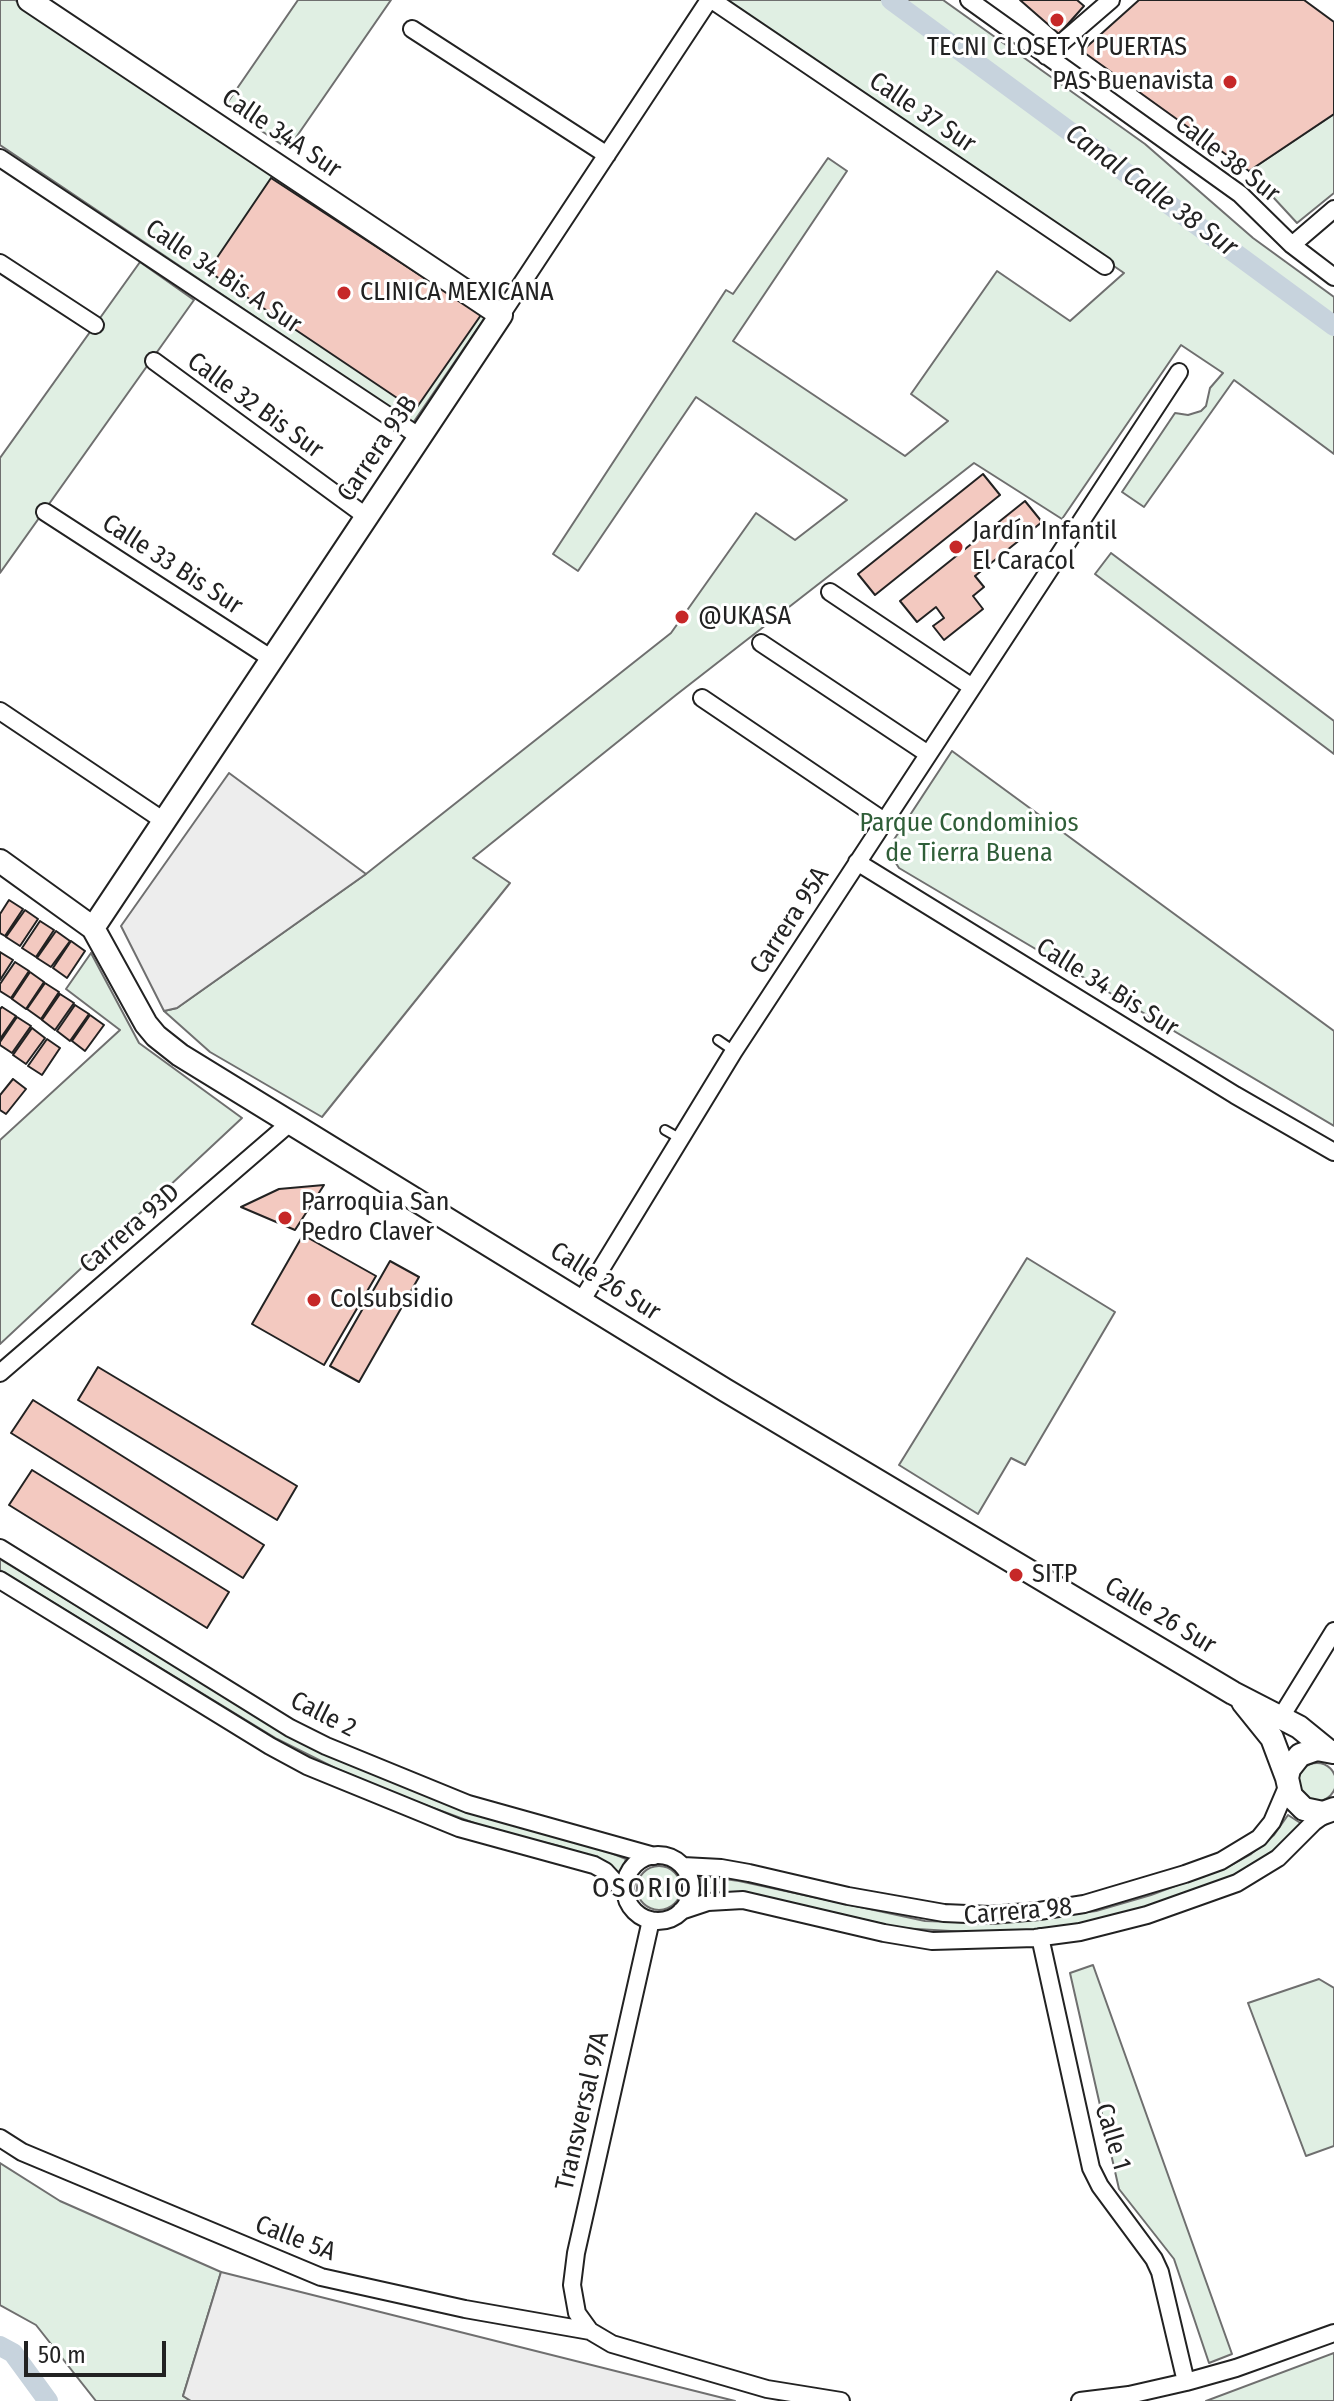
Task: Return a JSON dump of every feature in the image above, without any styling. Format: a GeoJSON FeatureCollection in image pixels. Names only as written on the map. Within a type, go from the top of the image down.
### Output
{"type":"FeatureCollection","features":[{"type":"Feature","properties":{"kind":"street","name":"Calle 34A Sur"},"geometry":{"type":"LineString","coordinates":[[29,0],[501,315]]}},
{"type":"Feature","properties":{"kind":"street","name":"Calle 38 Sur"},"geometry":{"type":"LineString","coordinates":[[969,0],[1240,194],[1292,245],[1334,277]]}},
{"type":"Feature","properties":{"kind":"street"},"geometry":{"type":"LineString","coordinates":[[1046,56],[1111,0]]}},
{"type":"Feature","properties":{"kind":"street","name":"Carrera 93B"},"geometry":{"type":"LineString","coordinates":[[93,928],[607,155],[704,2]]}},
{"type":"Feature","properties":{"kind":"street","name":"Calle 37 Sur"},"geometry":{"type":"LineString","coordinates":[[704,2],[1105,266]]}},
{"type":"Feature","properties":{"kind":"street"},"geometry":{"type":"LineString","coordinates":[[412,29],[607,155]]}},
{"type":"Feature","properties":{"kind":"street","name":"Calle 34 Bis A Sur"},"geometry":{"type":"LineString","coordinates":[[0,158],[420,437]]}},
{"type":"Feature","properties":{"kind":"street"},"geometry":{"type":"LineString","coordinates":[[1292,245],[1334,209]]}},
{"type":"Feature","properties":{"kind":"street"},"geometry":{"type":"LineString","coordinates":[[0,263],[95,325]]}},
{"type":"Feature","properties":{"kind":"street","name":"Calle 32 Bis Sur"},"geometry":{"type":"LineString","coordinates":[[154,361],[367,517]]}},
{"type":"Feature","properties":{"kind":"street","name":"Carrera 95A"},"geometry":{"type":"LineString","coordinates":[[582,1300],[734,1051],[1179,372]]}},
{"type":"Feature","properties":{"kind":"street","name":"Calle 33 Bis Sur"},"geometry":{"type":"LineString","coordinates":[[45,512],[272,659]]}},
{"type":"Feature","properties":{"kind":"street"},"geometry":{"type":"LineString","coordinates":[[830,592],[972,687]]}},
{"type":"Feature","properties":{"kind":"street"},"geometry":{"type":"LineString","coordinates":[[761,643],[928,754]]}},
{"type":"Feature","properties":{"kind":"street"},"geometry":{"type":"LineString","coordinates":[[702,698],[884,821]]}},
{"type":"Feature","properties":{"kind":"street"},"geometry":{"type":"LineString","coordinates":[[0,711],[164,821]]}},
{"type":"Feature","properties":{"kind":"street","name":"Calle 34 Bis Sur"},"geometry":{"type":"LineString","coordinates":[[857,862],[1235,1095],[1334,1152]]}},
{"type":"Feature","properties":{"kind":"street","name":"Calle 26 Sur"},"geometry":{"type":"LineString","coordinates":[[1,864],[93,928],[156,1036],[180,1055],[725,1390],[1233,1693],[1299,1727],[1330,1751]]}},
{"type":"Feature","properties":{"kind":"street","name":"Carrera 93D"},"geometry":{"type":"LineString","coordinates":[[0,1373],[291,1122]]}},
{"type":"Feature","properties":{"kind":"street","name":"Calle 2"},"geometry":{"type":"LineString","coordinates":[[0,1548],[290,1728],[326,1746],[468,1804],[654,1856]]}},
{"type":"Feature","properties":{"kind":"street","name":"Calle 2"},"geometry":{"type":"LineString","coordinates":[[0,1580],[307,1766],[459,1828],[594,1865],[605,1871],[626,1894]]}},
{"type":"Feature","properties":{"kind":"street"},"geometry":{"type":"LineString","coordinates":[[1281,1717],[1334,1631]]}},
{"type":"Feature","properties":{"kind":"street","name":"Calle 26 Sur"},"geometry":{"type":"LineString","coordinates":[[1233,1693],[1259,1719],[1272,1738],[1287,1783]]}},
{"type":"Feature","properties":{"kind":"street"},"geometry":{"type":"LineString","coordinates":[[1330,1751],[1317,1749],[1300,1755],[1289,1769],[1287,1783],[1296,1804],[1304,1809],[1323,1813],[1333,1809]]}},
{"type":"Feature","properties":{"kind":"street","name":"Carrera 98"},"geometry":{"type":"LineString","coordinates":[[683,1866],[749,1873],[848,1896],[944,1913],[990,1915],[1039,1911],[1084,1904],[1221,1861],[1259,1838],[1272,1822],[1287,1783]]}},
{"type":"Feature","properties":{"kind":"street","name":"Carrera 98"},"geometry":{"type":"LineString","coordinates":[[681,1911],[708,1902],[743,1900],[908,1938],[962,1942],[1080,1932],[1147,1915],[1237,1883],[1278,1858],[1314,1822],[1333,1809]]}},
{"type":"Feature","properties":{"kind":"street"},"geometry":{"type":"LineString","coordinates":[[654,1856],[665,1856],[683,1866],[691,1884],[690,1894],[681,1911],[667,1919],[651,1920],[634,1911],[626,1894],[625,1883],[635,1865],[654,1856]]}},
{"type":"Feature","properties":{"kind":"street","name":"Transversal 97A"},"geometry":{"type":"LineString","coordinates":[[577,2313],[572,2285],[576,2253],[651,1920]]}},
{"type":"Feature","properties":{"kind":"street","name":"Calle 1"},"geometry":{"type":"LineString","coordinates":[[1040,1937],[1091,2168],[1100,2186],[1160,2272],[1186,2382]]}},
{"type":"Feature","properties":{"kind":"street","name":"Calle 5A"},"geometry":{"type":"LineString","coordinates":[[0,2138],[50,2164],[321,2277],[465,2309],[590,2331],[612,2344],[767,2389],[841,2401]]}},
{"type":"Feature","properties":{"kind":"street","name":"Calle 5A"},"geometry":{"type":"LineString","coordinates":[[577,2313],[590,2331]]}},
{"type":"Feature","properties":{"kind":"street"},"geometry":{"type":"LineString","coordinates":[[1080,2401],[1129,2395],[1186,2382],[1236,2368],[1334,2333]]}},
{"type":"Feature","properties":{"kind":"lane"},"geometry":{"type":"LineString","coordinates":[[718,1040],[734,1051]]}},
{"type":"Feature","properties":{"kind":"lane"},"geometry":{"type":"LineString","coordinates":[[665,1130],[682,1140]]}},
{"type":"Feature","properties":{"kind":"green space"},"geometry":{"type":"Polygon","coordinates":[[[0,0],[15,0],[486,316],[413,423],[0,145],[0,0]]]}},
{"type":"Feature","properties":{"kind":"green space"},"geometry":{"type":"Polygon","coordinates":[[[298,0],[391,0],[288,149],[225,106],[298,0]]]}},
{"type":"Feature","properties":{"kind":"green space"},"geometry":{"type":"Polygon","coordinates":[[[726,0],[943,0],[1145,144],[1253,238],[1334,297],[1334,454],[1234,380],[1144,507],[1122,492],[1175,413],[1188,415],[1201,411],[1206,406],[1210,388],[1223,373],[1181,345],[1062,519],[974,463],[473,858],[510,883],[322,1117],[210,1052],[164,1011],[177,1008],[366,874],[671,633],[756,513],[795,540],[847,500],[696,397],[578,571],[553,554],[726,290],[733,294],[828,158],[847,171],[733,341],[905,456],[948,421],[911,394],[997,271],[1070,321],[1124,273],[726,0]]]}},
{"type":"Feature","properties":{"kind":"green space"},"geometry":{"type":"Polygon","coordinates":[[[1334,114],[1334,193],[1297,223],[1249,171],[1334,114]]]}},
{"type":"Feature","properties":{"kind":"green space"},"geometry":{"type":"Polygon","coordinates":[[[140,262],[194,300],[0,573],[0,458],[140,262]]]}},
{"type":"Feature","properties":{"kind":"green space"},"geometry":{"type":"Polygon","coordinates":[[[1111,553],[1334,721],[1334,754],[1095,574],[1111,553]]]}},
{"type":"Feature","properties":{"kind":"green space","name":"Parque Condominios de Tierra Buena"},"geometry":{"type":"Polygon","coordinates":[[[952,751],[1334,1031],[1334,1126],[899,868],[892,857],[893,841],[952,751]]]}},
{"type":"Feature","properties":{"kind":"green space"},"geometry":{"type":"Polygon","coordinates":[[[91,953],[139,1043],[242,1118],[0,1344],[0,1140],[120,1030],[66,989],[91,953]]]}},
{"type":"Feature","properties":{"kind":"green space"},"geometry":{"type":"Polygon","coordinates":[[[1027,1258],[1115,1312],[1025,1465],[1011,1458],[978,1514],[899,1465],[1027,1258]]]}},
{"type":"Feature","properties":{"kind":"green space"},"geometry":{"type":"Polygon","coordinates":[[[0,1559],[304,1744],[454,1805],[594,1846],[626,1859],[619,1877],[597,1861],[563,1847],[493,1830],[401,1796],[277,1739],[0,1570],[0,1559]]]}},
{"type":"Feature","properties":{"kind":"green space"},"geometry":{"type":"Polygon","coordinates":[[[1317,1763],[1331,1768],[1336,1782],[1331,1796],[1317,1801],[1303,1796],[1298,1782],[1303,1768],[1317,1763]]]}},
{"type":"Feature","properties":{"kind":"green space"},"geometry":{"type":"Polygon","coordinates":[[[1288,1815],[1302,1824],[1263,1860],[1220,1882],[1112,1919],[1052,1929],[1001,1934],[900,1928],[779,1900],[725,1893],[700,1896],[701,1878],[710,1877],[925,1921],[985,1923],[1047,1918],[1096,1911],[1151,1895],[1231,1865],[1251,1854],[1274,1835],[1288,1815]]]}},
{"type":"Feature","properties":{"kind":"green space"},"geometry":{"type":"Polygon","coordinates":[[[659,1866],[674,1873],[681,1888],[674,1903],[659,1910],[644,1903],[637,1888],[644,1873],[659,1866]]]}},
{"type":"Feature","properties":{"kind":"green space"},"geometry":{"type":"Polygon","coordinates":[[[1093,1965],[1232,2354],[1209,2363],[1174,2259],[1119,2189],[1070,1973],[1093,1965]]]}},
{"type":"Feature","properties":{"kind":"green space"},"geometry":{"type":"Polygon","coordinates":[[[1319,1979],[1334,1988],[1334,2146],[1306,2156],[1248,2003],[1319,1979]]]}},
{"type":"Feature","properties":{"kind":"green space"},"geometry":{"type":"Polygon","coordinates":[[[0,2163],[60,2201],[221,2272],[183,2396],[191,2401],[96,2401],[36,2325],[0,2305],[0,2163]]]}},
{"type":"Feature","properties":{"kind":"green space"},"geometry":{"type":"Polygon","coordinates":[[[1334,2353],[1334,2401],[1206,2401],[1334,2353]]]}},
{"type":"Feature","properties":{"kind":"shaded area"},"geometry":{"type":"Polygon","coordinates":[[[229,773],[366,874],[177,1008],[164,1011],[121,926],[229,773]]]}},
{"type":"Feature","properties":{"kind":"shaded area"},"geometry":{"type":"Polygon","coordinates":[[[221,2272],[735,2401],[191,2401],[183,2396],[221,2272]]]}},
{"type":"Feature","properties":{"kind":"building","name":"TECNI CLOSET Y PUERTAS"},"geometry":{"type":"Polygon","coordinates":[[[1020,0],[1077,0],[1084,6],[1059,34],[1020,0]]]}},
{"type":"Feature","properties":{"kind":"building","name":"PAS Buenavista"},"geometry":{"type":"Polygon","coordinates":[[[1139,0],[1304,0],[1334,22],[1334,114],[1249,171],[1082,51],[1139,0]]]}},
{"type":"Feature","properties":{"kind":"building","name":"CLINICA MEXICANA"},"geometry":{"type":"Polygon","coordinates":[[[271,178],[481,315],[415,410],[208,271],[271,178]]]}},
{"type":"Feature","properties":{"kind":"building"},"geometry":{"type":"Polygon","coordinates":[[[983,474],[1000,495],[875,595],[858,574],[983,474]]]}},
{"type":"Feature","properties":{"kind":"building"},"geometry":{"type":"Polygon","coordinates":[[[1025,501],[1042,522],[975,576],[984,587],[973,596],[983,609],[944,640],[933,626],[944,618],[936,607],[917,622],[900,601],[1025,501]]]}},
{"type":"Feature","properties":{"kind":"building"},"geometry":{"type":"Polygon","coordinates":[[[9,900],[23,909],[5,936],[0,933],[0,914],[9,900]]]}},
{"type":"Feature","properties":{"kind":"building"},"geometry":{"type":"Polygon","coordinates":[[[25,910],[38,919],[20,946],[6,937],[25,910]]]}},
{"type":"Feature","properties":{"kind":"building"},"geometry":{"type":"Polygon","coordinates":[[[40,921],[54,930],[36,957],[22,948],[40,921]]]}},
{"type":"Feature","properties":{"kind":"building"},"geometry":{"type":"Polygon","coordinates":[[[56,931],[70,941],[51,967],[37,958],[56,931]]]}},
{"type":"Feature","properties":{"kind":"building"},"geometry":{"type":"Polygon","coordinates":[[[71,941],[85,951],[67,978],[53,968],[71,941]]]}},
{"type":"Feature","properties":{"kind":"building"},"geometry":{"type":"Polygon","coordinates":[[[0,952],[13,960],[0,980],[0,952]]]}},
{"type":"Feature","properties":{"kind":"building"},"geometry":{"type":"Polygon","coordinates":[[[15,962],[29,971],[11,998],[0,991],[0,984],[15,962]]]}},
{"type":"Feature","properties":{"kind":"building"},"geometry":{"type":"Polygon","coordinates":[[[30,972],[44,982],[26,1009],[12,999],[30,972]]]}},
{"type":"Feature","properties":{"kind":"building"},"geometry":{"type":"Polygon","coordinates":[[[45,983],[59,992],[41,1019],[27,1009],[45,983]]]}},
{"type":"Feature","properties":{"kind":"building"},"geometry":{"type":"Polygon","coordinates":[[[60,994],[74,1003],[55,1030],[42,1020],[60,994]]]}},
{"type":"Feature","properties":{"kind":"building"},"geometry":{"type":"Polygon","coordinates":[[[75,1005],[89,1014],[70,1041],[57,1031],[75,1005]]]}},
{"type":"Feature","properties":{"kind":"building"},"geometry":{"type":"Polygon","coordinates":[[[2,1007],[16,1016],[0,1039],[0,1009],[2,1007]]]}},
{"type":"Feature","properties":{"kind":"building"},"geometry":{"type":"Polygon","coordinates":[[[90,1015],[104,1025],[85,1051],[72,1041],[90,1015]]]}},
{"type":"Feature","properties":{"kind":"building"},"geometry":{"type":"Polygon","coordinates":[[[17,1017],[31,1026],[12,1053],[0,1042],[17,1017]]]}},
{"type":"Feature","properties":{"kind":"building"},"geometry":{"type":"Polygon","coordinates":[[[32,1028],[45,1038],[26,1064],[13,1055],[32,1028]]]}},
{"type":"Feature","properties":{"kind":"building"},"geometry":{"type":"Polygon","coordinates":[[[47,1039],[60,1048],[42,1075],[28,1066],[47,1039]]]}},
{"type":"Feature","properties":{"kind":"building"},"geometry":{"type":"Polygon","coordinates":[[[13,1079],[26,1089],[6,1114],[0,1110],[0,1095],[13,1079]]]}},
{"type":"Feature","properties":{"kind":"building","name":"Parroquia San Pedro Claver"},"geometry":{"type":"Polygon","coordinates":[[[324,1185],[295,1230],[241,1207],[279,1189],[324,1185]]]}},
{"type":"Feature","properties":{"kind":"building","name":"Colsubsidio"},"geometry":{"type":"Polygon","coordinates":[[[303,1235],[376,1276],[324,1365],[252,1324],[303,1235]]]}},
{"type":"Feature","properties":{"kind":"building"},"geometry":{"type":"Polygon","coordinates":[[[390,1261],[419,1277],[359,1382],[330,1366],[390,1261]]]}},
{"type":"Feature","properties":{"kind":"building"},"geometry":{"type":"Polygon","coordinates":[[[98,1367],[297,1486],[277,1520],[78,1400],[98,1367]]]}},
{"type":"Feature","properties":{"kind":"building"},"geometry":{"type":"Polygon","coordinates":[[[33,1400],[264,1545],[243,1578],[11,1433],[33,1400]]]}},
{"type":"Feature","properties":{"kind":"building"},"geometry":{"type":"Polygon","coordinates":[[[32,1470],[229,1592],[207,1628],[9,1505],[32,1470]]]}},
{"type":"Feature","properties":{"kind":"waterway","name":"Canal Calle 38 Sur"},"geometry":{"type":"LineString","coordinates":[[891,0],[1334,326]]}},
{"type":"Feature","properties":{"kind":"waterway"},"geometry":{"type":"LineString","coordinates":[[0,2346],[13,2353],[48,2401]]}},
{"type":"Feature","properties":{"kind":"place","name":"TECNI CLOSET Y PUERTAS"},"geometry":{"type":"Point","coordinates":[1057,20]}},
{"type":"Feature","properties":{"kind":"place","name":"PAS Buenavista"},"geometry":{"type":"Point","coordinates":[1230,82]}},
{"type":"Feature","properties":{"kind":"place","name":"CLINICA MEXICANA"},"geometry":{"type":"Point","coordinates":[344,293]}},
{"type":"Feature","properties":{"kind":"place","name":"Jardín Infantil El Caracol"},"geometry":{"type":"Point","coordinates":[956,547]}},
{"type":"Feature","properties":{"kind":"place","name":"@UKASA"},"geometry":{"type":"Point","coordinates":[682,617]}},
{"type":"Feature","properties":{"kind":"place","name":"Parroquia San Pedro Claver"},"geometry":{"type":"Point","coordinates":[285,1218]}},
{"type":"Feature","properties":{"kind":"place","name":"Colsubsidio"},"geometry":{"type":"Point","coordinates":[314,1300]}},
{"type":"Feature","properties":{"kind":"place","name":"SITP"},"geometry":{"type":"Point","coordinates":[1016,1575]}},
{"type":"Feature","properties":{"kind":"district","name":"OSORIO III"},"geometry":{"type":"Point","coordinates":[661,1889]}}]}
